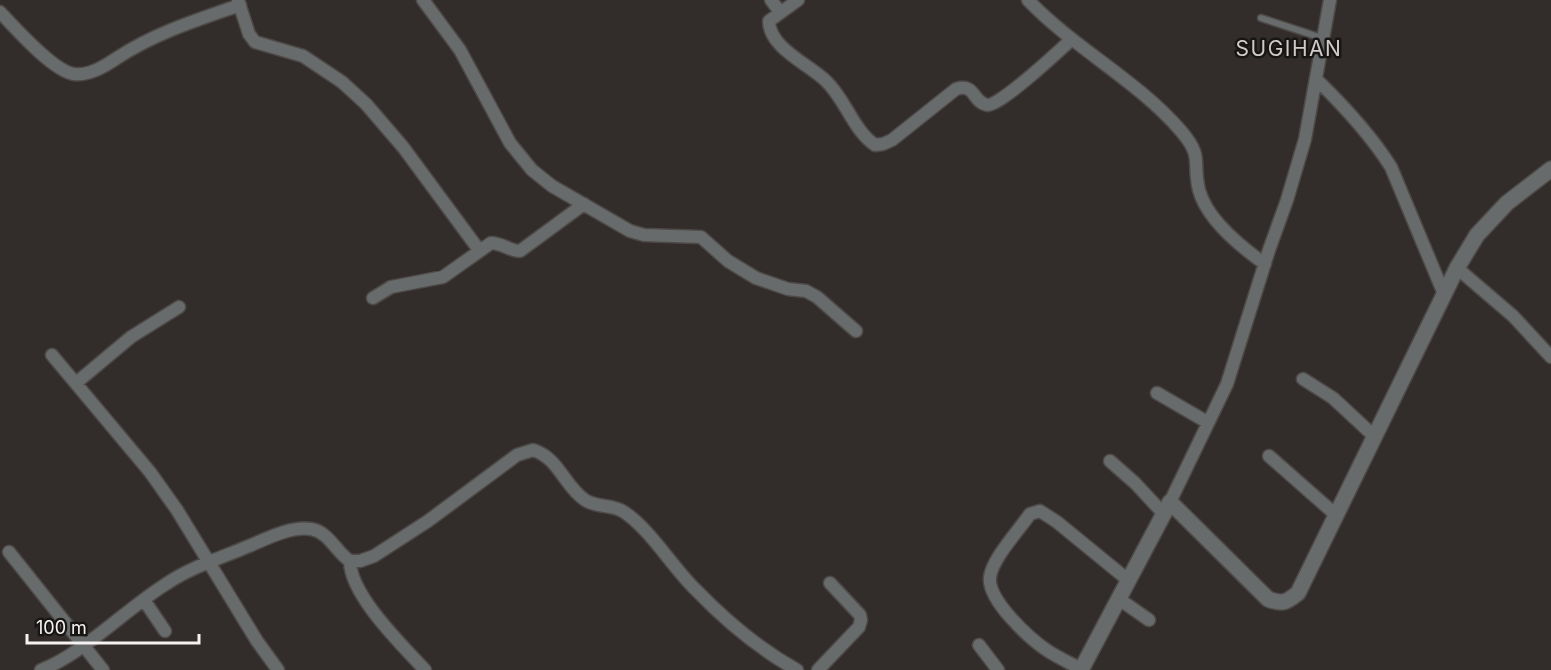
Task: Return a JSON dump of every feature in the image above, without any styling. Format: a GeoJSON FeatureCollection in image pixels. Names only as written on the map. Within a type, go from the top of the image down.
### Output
{"type":"FeatureCollection","features":[{"type":"Feature","properties":{"kind":"street"},"geometry":{"type":"LineString","coordinates":[[423,0],[459,50],[520,157],[552,186],[636,233],[701,237],[728,261],[756,278],[788,289],[806,291],[816,297],[856,331]]}},
{"type":"Feature","properties":{"kind":"street"},"geometry":{"type":"LineString","coordinates":[[771,0],[780,12]]}},
{"type":"Feature","properties":{"kind":"street"},"geometry":{"type":"LineString","coordinates":[[798,0],[769,21],[775,37],[788,53],[825,79],[863,135],[875,145],[892,140],[956,89],[967,88],[983,104],[988,106],[994,104],[1072,39]]}},
{"type":"Feature","properties":{"kind":"street"},"geometry":{"type":"LineString","coordinates":[[1028,0],[1072,39],[1142,93],[1179,128],[1194,147],[1197,155],[1199,188],[1206,204],[1230,236],[1243,249],[1265,264]]}},
{"type":"Feature","properties":{"kind":"street"},"geometry":{"type":"LineString","coordinates":[[1128,580],[1057,522],[1040,511],[1030,514],[992,569],[990,585],[998,603],[1008,615],[1050,652],[1081,670],[1166,508],[1227,384],[1305,139],[1330,0]]}},
{"type":"Feature","properties":{"kind":"street"},"geometry":{"type":"LineString","coordinates":[[0,12],[44,56],[73,74],[97,69],[149,38],[239,2],[249,34],[255,42],[303,56],[342,82],[366,104],[410,156],[479,250]]}},
{"type":"Feature","properties":{"kind":"street"},"geometry":{"type":"LineString","coordinates":[[1316,79],[1352,115],[1391,167],[1443,294]]}},
{"type":"Feature","properties":{"kind":"street"},"geometry":{"type":"LineString","coordinates":[[1110,462],[1166,508],[1268,599],[1278,603],[1287,602],[1298,593],[1443,294],[1477,235],[1507,203],[1551,169]]}},
{"type":"Feature","properties":{"kind":"street"},"geometry":{"type":"LineString","coordinates":[[373,298],[391,287],[443,277],[491,243],[520,251],[584,204]]}},
{"type":"Feature","properties":{"kind":"street"},"geometry":{"type":"LineString","coordinates":[[1457,268],[1514,315],[1551,357]]}},
{"type":"Feature","properties":{"kind":"street"},"geometry":{"type":"LineString","coordinates":[[76,383],[131,337],[179,307]]}},
{"type":"Feature","properties":{"kind":"street"},"geometry":{"type":"LineString","coordinates":[[52,355],[150,472],[177,510],[207,562],[278,670]]}},
{"type":"Feature","properties":{"kind":"street"},"geometry":{"type":"LineString","coordinates":[[1303,379],[1340,404],[1375,437]]}},
{"type":"Feature","properties":{"kind":"street"},"geometry":{"type":"LineString","coordinates":[[1157,393],[1207,422]]}},
{"type":"Feature","properties":{"kind":"street"},"geometry":{"type":"LineString","coordinates":[[350,561],[360,561],[374,556],[428,521],[517,454],[533,450],[550,459],[586,501],[626,513],[695,590],[756,645],[797,670]]}},
{"type":"Feature","properties":{"kind":"street"},"geometry":{"type":"LineString","coordinates":[[1269,456],[1336,515]]}},
{"type":"Feature","properties":{"kind":"street"},"geometry":{"type":"LineString","coordinates":[[40,670],[64,658],[166,583],[207,562],[272,536],[297,529],[311,529],[321,533],[350,561],[352,575],[363,596],[398,642],[425,670]]}},
{"type":"Feature","properties":{"kind":"street"},"geometry":{"type":"LineString","coordinates":[[9,552],[103,670]]}},
{"type":"Feature","properties":{"kind":"street"},"geometry":{"type":"LineString","coordinates":[[818,670],[861,624],[860,615],[830,583]]}},
{"type":"Feature","properties":{"kind":"street"},"geometry":{"type":"LineString","coordinates":[[1119,599],[1149,620]]}},
{"type":"Feature","properties":{"kind":"street"},"geometry":{"type":"LineString","coordinates":[[144,600],[165,631]]}},
{"type":"Feature","properties":{"kind":"street"},"geometry":{"type":"LineString","coordinates":[[979,645],[998,670]]}},
{"type":"Feature","properties":{"kind":"lane"},"geometry":{"type":"LineString","coordinates":[[1261,18],[1322,38]]}},
{"type":"Feature","properties":{"kind":"district","name":"SUGIHAN"},"geometry":{"type":"Point","coordinates":[1289,48]}}]}
